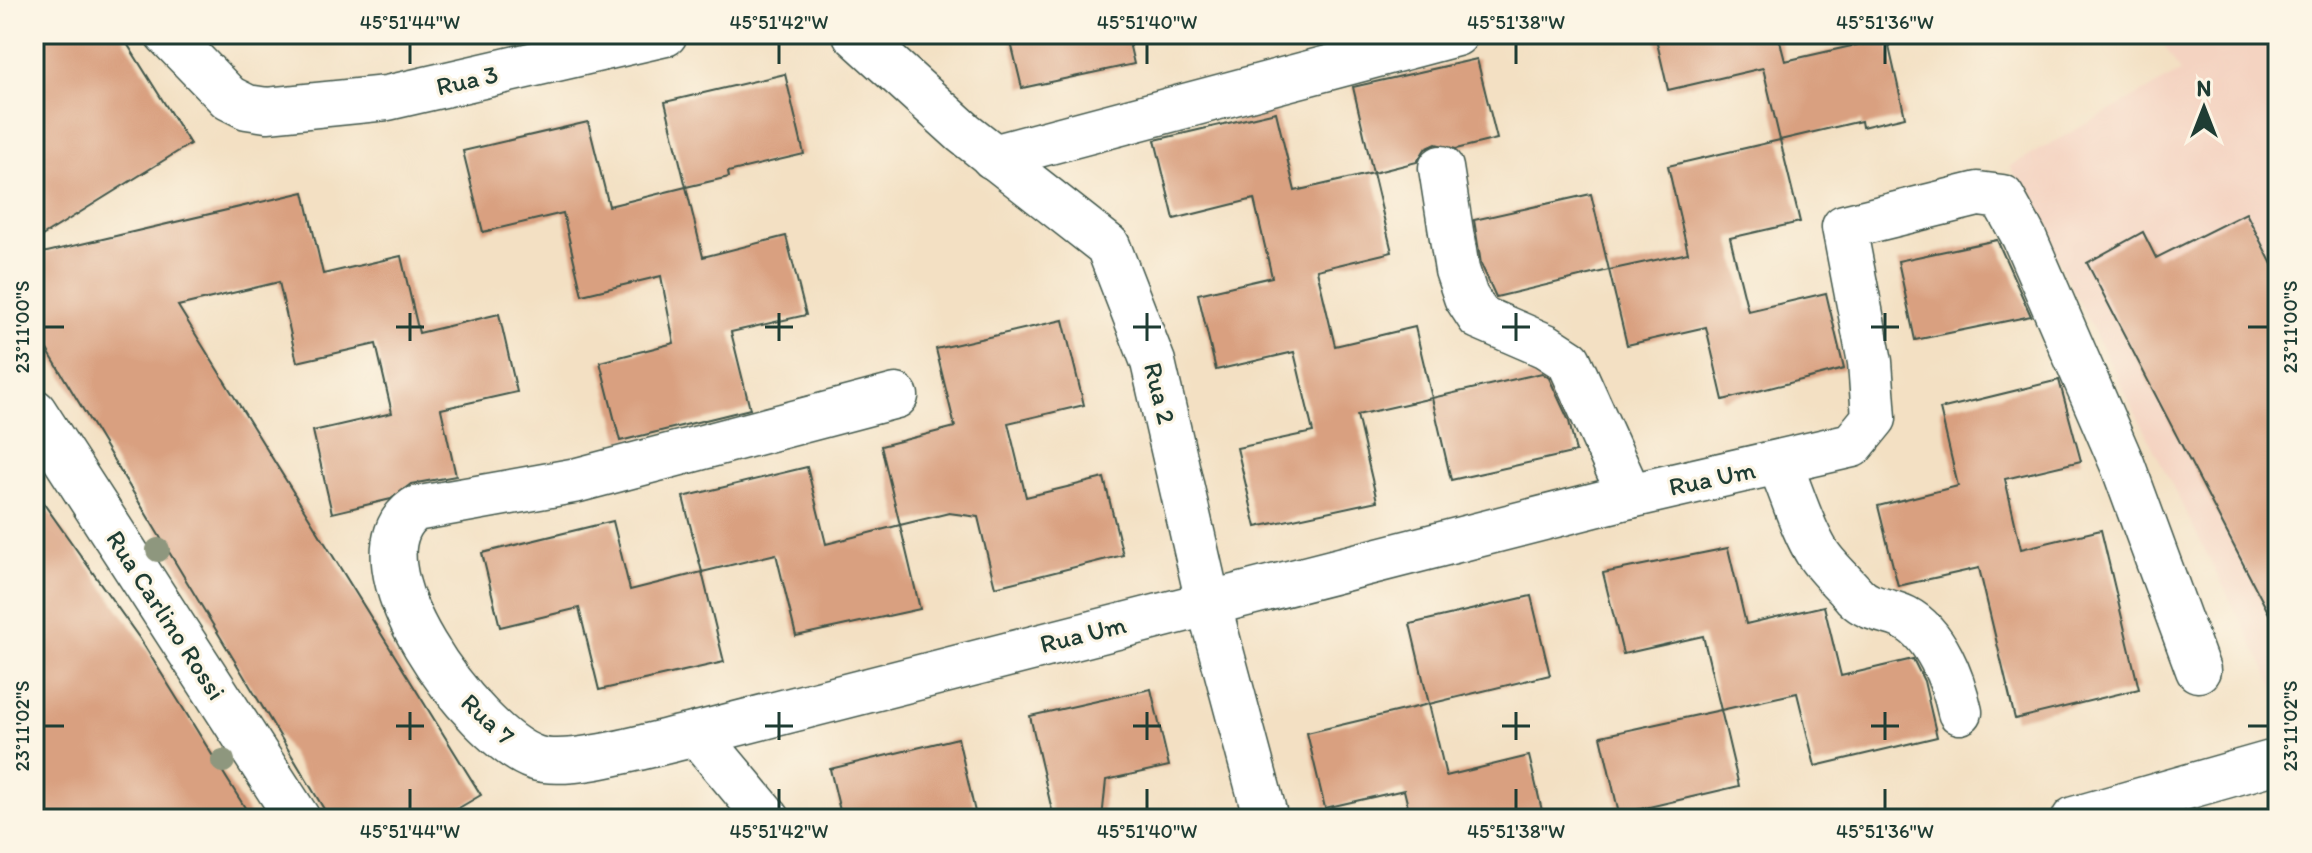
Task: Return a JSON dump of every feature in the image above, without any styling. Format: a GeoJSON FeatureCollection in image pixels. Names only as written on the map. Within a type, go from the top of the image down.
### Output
{"type":"FeatureCollection","features":[{"type":"Feature","properties":{"kind":"street","name":"Rua 3"},"geometry":{"type":"LineString","coordinates":[[167,34],[229,98],[267,110],[387,98],[665,34]]}},
{"type":"Feature","properties":{"kind":"street","name":"Rua 2"},"geometry":{"type":"LineString","coordinates":[[855,34],[993,157],[1108,246],[1153,362],[1208,602],[1266,819]]}},
{"type":"Feature","properties":{"kind":"street"},"geometry":{"type":"LineString","coordinates":[[993,157],[1456,34]]}},
{"type":"Feature","properties":{"kind":"street"},"geometry":{"type":"LineString","coordinates":[[1441,168],[1457,270],[1466,297],[1479,317],[1546,346],[1569,361],[1630,496]]}},
{"type":"Feature","properties":{"kind":"street","name":"Rua Um"},"geometry":{"type":"LineString","coordinates":[[697,734],[1630,496],[1852,445],[1874,418],[1870,362],[1844,227],[1978,194],[2002,197],[2024,237],[2123,466],[2198,670]]}},
{"type":"Feature","properties":{"kind":"street","name":"Rua 7"},"geometry":{"type":"LineString","coordinates":[[697,734],[567,761],[535,758],[498,735],[464,702],[410,617],[395,582],[391,558],[402,518],[415,509],[578,480],[896,396]]}},
{"type":"Feature","properties":{"kind":"street","name":"Rua Carlino Rossi"},"geometry":{"type":"LineString","coordinates":[[34,411],[298,819]]}},
{"type":"Feature","properties":{"kind":"street"},"geometry":{"type":"LineString","coordinates":[[1779,463],[1819,555],[1872,609],[1909,620],[1923,634],[1941,659],[1955,688],[1960,712]]}},
{"type":"Feature","properties":{"kind":"street"},"geometry":{"type":"LineString","coordinates":[[697,734],[768,819]]}},
{"type":"Feature","properties":{"kind":"street"},"geometry":{"type":"LineString","coordinates":[[2074,819],[2278,761]]}},
{"type":"Feature","properties":{"kind":"shaded area"},"geometry":{"type":"Polygon","coordinates":[[[2175,34],[2278,34],[2278,694],[2010,166],[2180,72],[2162,41],[2175,34]]]}},
{"type":"Feature","properties":{"kind":"building"},"geometry":{"type":"Polygon","coordinates":[[[34,34],[121,34],[190,144],[34,241],[34,34]]]}},
{"type":"Feature","properties":{"kind":"building"},"geometry":{"type":"Polygon","coordinates":[[[1009,34],[1127,34],[1134,64],[1022,88],[1009,34]]]}},
{"type":"Feature","properties":{"kind":"building"},"geometry":{"type":"Polygon","coordinates":[[[1655,34],[1778,34],[1785,61],[1887,38],[1905,117],[1862,127],[1861,121],[1780,140],[1763,68],[1668,90],[1655,34]]]}},
{"type":"Feature","properties":{"kind":"building"},"geometry":{"type":"Polygon","coordinates":[[[1477,59],[1497,139],[1456,149],[1436,144],[1425,149],[1417,162],[1373,173],[1353,87],[1477,59]]]}},
{"type":"Feature","properties":{"kind":"building"},"geometry":{"type":"Polygon","coordinates":[[[785,74],[804,154],[728,172],[729,177],[686,187],[665,102],[785,74]]]}},
{"type":"Feature","properties":{"kind":"building"},"geometry":{"type":"Polygon","coordinates":[[[1276,112],[1295,191],[1373,173],[1392,252],[1317,270],[1335,346],[1415,327],[1432,398],[1357,415],[1377,501],[1256,527],[1237,448],[1313,432],[1294,352],[1216,370],[1198,294],[1272,277],[1254,199],[1174,219],[1155,140],[1276,112]]]}},
{"type":"Feature","properties":{"kind":"building"},"geometry":{"type":"Polygon","coordinates":[[[588,122],[609,206],[686,187],[703,257],[786,236],[806,315],[731,332],[750,409],[620,441],[600,362],[674,343],[661,276],[582,295],[563,213],[483,232],[463,151],[588,122]]]}},
{"type":"Feature","properties":{"kind":"building"},"geometry":{"type":"Polygon","coordinates":[[[1780,140],[1800,222],[1730,238],[1748,311],[1826,293],[1844,369],[1723,400],[1706,327],[1627,345],[1609,270],[1688,253],[1668,166],[1780,140]]]}},
{"type":"Feature","properties":{"kind":"building"},"geometry":{"type":"Polygon","coordinates":[[[304,192],[323,274],[401,256],[419,333],[499,314],[517,392],[441,409],[456,476],[411,484],[391,499],[332,513],[313,431],[392,413],[376,344],[297,362],[279,282],[178,306],[481,795],[440,819],[330,819],[34,328],[34,255],[304,192]]]}},
{"type":"Feature","properties":{"kind":"building"},"geometry":{"type":"Polygon","coordinates":[[[1591,194],[1609,270],[1496,297],[1481,264],[1474,220],[1591,194]]]}},
{"type":"Feature","properties":{"kind":"building"},"geometry":{"type":"Polygon","coordinates":[[[2246,213],[2278,276],[2278,631],[2087,263],[2143,232],[2156,258],[2246,213]]]}},
{"type":"Feature","properties":{"kind":"building"},"geometry":{"type":"Polygon","coordinates":[[[1997,240],[2031,316],[1915,340],[1898,261],[1997,240]]]}},
{"type":"Feature","properties":{"kind":"building"},"geometry":{"type":"Polygon","coordinates":[[[1063,320],[1084,405],[1008,423],[1026,497],[1104,478],[1123,555],[995,587],[978,517],[949,513],[900,525],[881,446],[955,427],[936,349],[1063,320]]]}},
{"type":"Feature","properties":{"kind":"building"},"geometry":{"type":"Polygon","coordinates":[[[1542,373],[1549,378],[1569,421],[1576,452],[1451,480],[1432,398],[1542,373]]]}},
{"type":"Feature","properties":{"kind":"building"},"geometry":{"type":"Polygon","coordinates":[[[2059,380],[2081,461],[2005,479],[2021,549],[2101,530],[2139,689],[2015,719],[1979,568],[1898,586],[1878,506],[1958,486],[1940,409],[2059,380]]]}},
{"type":"Feature","properties":{"kind":"building"},"geometry":{"type":"Polygon","coordinates":[[[807,467],[826,544],[900,525],[920,609],[796,636],[776,554],[702,572],[683,497],[807,467]]]}},
{"type":"Feature","properties":{"kind":"building"},"geometry":{"type":"Polygon","coordinates":[[[34,490],[140,639],[252,819],[34,819],[34,490]]]}},
{"type":"Feature","properties":{"kind":"building"},"geometry":{"type":"Polygon","coordinates":[[[613,521],[630,590],[702,572],[724,662],[599,690],[579,608],[500,627],[482,553],[613,521]]]}},
{"type":"Feature","properties":{"kind":"building"},"geometry":{"type":"Polygon","coordinates":[[[1728,548],[1746,624],[1824,606],[1841,676],[1913,659],[1924,681],[1937,737],[1815,766],[1797,693],[1721,710],[1703,636],[1623,654],[1603,573],[1728,548]]]}},
{"type":"Feature","properties":{"kind":"building"},"geometry":{"type":"Polygon","coordinates":[[[1531,596],[1550,675],[1429,704],[1410,624],[1531,596]]]}},
{"type":"Feature","properties":{"kind":"building"},"geometry":{"type":"Polygon","coordinates":[[[1151,689],[1169,766],[1106,780],[1102,819],[1054,819],[1030,716],[1151,689]]]}},
{"type":"Feature","properties":{"kind":"building"},"geometry":{"type":"Polygon","coordinates":[[[1429,704],[1446,776],[1529,756],[1544,819],[1411,819],[1404,790],[1325,808],[1307,733],[1429,704]]]}},
{"type":"Feature","properties":{"kind":"building"},"geometry":{"type":"Polygon","coordinates":[[[1721,710],[1739,786],[1619,814],[1601,736],[1721,710]]]}},
{"type":"Feature","properties":{"kind":"building"},"geometry":{"type":"Polygon","coordinates":[[[958,738],[975,812],[942,819],[842,819],[830,769],[958,738]]]}}]}
